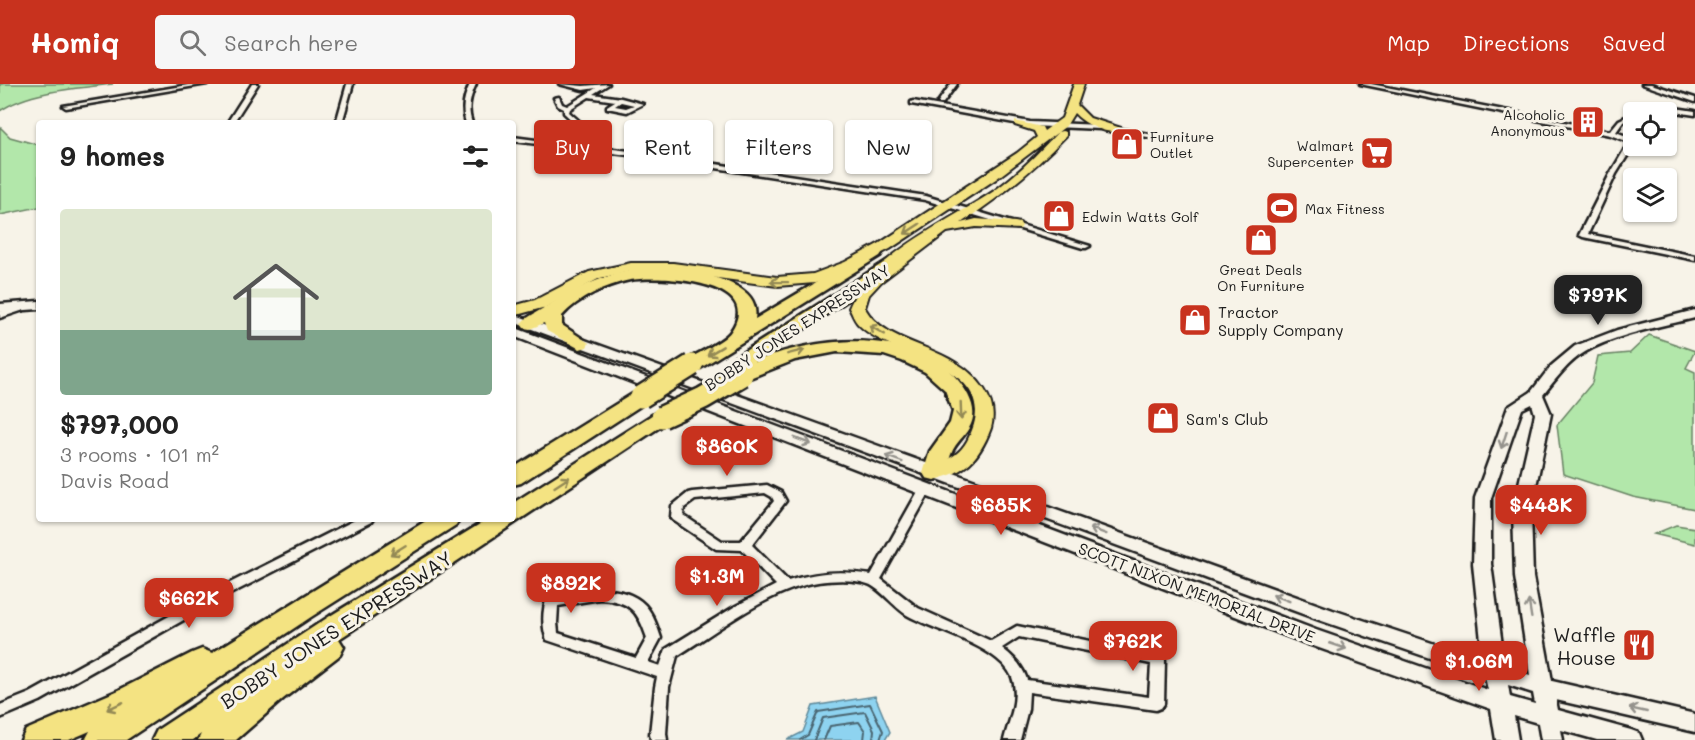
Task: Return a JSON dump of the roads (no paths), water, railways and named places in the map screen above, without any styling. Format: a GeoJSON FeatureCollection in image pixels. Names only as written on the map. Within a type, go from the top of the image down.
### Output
{"type":"FeatureCollection","features":[{"type":"Feature","properties":{"kind":"highway","name":"BOBBY JONES EXPRESSWAY"},"geometry":{"type":"LineString","coordinates":[[516,476],[874,253]]}},
{"type":"Feature","properties":{"kind":"highway","name":"BOBBY JONES EXPRESSWAY"},"geometry":{"type":"LineString","coordinates":[[516,512],[736,372],[894,263]]}},
{"type":"Feature","properties":{"kind":"highway"},"geometry":{"type":"LineString","coordinates":[[516,327],[598,285],[620,278],[655,273],[683,276],[722,285],[741,296],[747,307],[747,313],[738,337]]}},
{"type":"Feature","properties":{"kind":"highway"},"geometry":{"type":"LineString","coordinates":[[562,305],[552,315],[553,327],[575,348]]}},
{"type":"Feature","properties":{"kind":"highway"},"geometry":{"type":"LineString","coordinates":[[736,372],[792,353],[828,347],[867,347],[886,350],[921,362],[938,372],[954,387],[963,410],[961,424],[942,450],[930,480]]}},
{"type":"Feature","properties":{"kind":"highway","name":"BOBBY JONES EXPRESSWAY"},"geometry":{"type":"LineString","coordinates":[[101,740],[301,610],[442,522]]}},
{"type":"Feature","properties":{"kind":"highway","name":"BOBBY JONES EXPRESSWAY"},"geometry":{"type":"LineString","coordinates":[[168,740],[340,624],[501,522]]}},
{"type":"Feature","properties":{"kind":"highway"},"geometry":{"type":"LineString","coordinates":[[214,740],[273,690],[349,633],[411,581]]}},
{"type":"Feature","properties":{"kind":"highway"},"geometry":{"type":"LineString","coordinates":[[37,740],[130,699],[301,610]]}},
{"type":"Feature","properties":{"kind":"main road","name":"BOBBY JONES EXPRESSWAY"},"geometry":{"type":"LineString","coordinates":[[894,263],[988,200],[1041,157],[1063,128],[1079,84]]}},
{"type":"Feature","properties":{"kind":"main road"},"geometry":{"type":"LineString","coordinates":[[1072,105],[1086,120],[1117,130]]}},
{"type":"Feature","properties":{"kind":"main road"},"geometry":{"type":"LineString","coordinates":[[1019,123],[1038,129],[1043,137]]}},
{"type":"Feature","properties":{"kind":"main road"},"geometry":{"type":"LineString","coordinates":[[1063,128],[1095,127]]}},
{"type":"Feature","properties":{"kind":"main road","name":"BOBBY JONES EXPRESSWAY"},"geometry":{"type":"LineString","coordinates":[[874,253],[1010,166],[1052,129],[1063,128]]}},
{"type":"Feature","properties":{"kind":"main road"},"geometry":{"type":"LineString","coordinates":[[988,200],[988,208],[1009,223]]}},
{"type":"Feature","properties":{"kind":"main road"},"geometry":{"type":"LineString","coordinates":[[935,235],[970,224],[1009,223]]}},
{"type":"Feature","properties":{"kind":"main road"},"geometry":{"type":"LineString","coordinates":[[516,327],[585,282],[631,267],[676,267],[754,281],[801,281],[823,276],[874,253]]}},
{"type":"Feature","properties":{"kind":"main road"},"geometry":{"type":"LineString","coordinates":[[894,263],[862,292],[856,308],[860,318],[878,332],[926,351],[957,368],[976,386],[983,406],[984,417],[976,440],[960,461],[930,480]]}},
{"type":"Feature","properties":{"kind":"main road"},"geometry":{"type":"LineString","coordinates":[[0,308],[36,306]]}},
{"type":"Feature","properties":{"kind":"main road"},"geometry":{"type":"LineString","coordinates":[[1507,740],[1495,672],[1482,564],[1483,498],[1515,407],[1536,395],[1556,369],[1580,349],[1622,333],[1695,314]]}},
{"type":"Feature","properties":{"kind":"main road","name":"SCOTT NIXON MEMORIAL DRIVE"},"geometry":{"type":"LineString","coordinates":[[516,327],[930,480],[1316,612],[1543,688],[1695,723]]}},
{"type":"Feature","properties":{"kind":"main road"},"geometry":{"type":"LineString","coordinates":[[1536,395],[1543,414],[1522,510],[1524,577],[1552,740]]}},
{"type":"Feature","properties":{"kind":"main road","name":"SCOTT NIXON MEMORIAL DRIVE"},"geometry":{"type":"LineString","coordinates":[[930,480],[1309,636],[1502,704],[1631,740]]}},
{"type":"Feature","properties":{"kind":"street"},"geometry":{"type":"LineString","coordinates":[[66,106],[204,84]]}},
{"type":"Feature","properties":{"kind":"street"},"geometry":{"type":"LineString","coordinates":[[232,120],[255,84]]}},
{"type":"Feature","properties":{"kind":"street"},"geometry":{"type":"LineString","coordinates":[[340,120],[350,84]]}},
{"type":"Feature","properties":{"kind":"street"},"geometry":{"type":"LineString","coordinates":[[468,120],[465,115],[466,103],[473,84]]}},
{"type":"Feature","properties":{"kind":"street"},"geometry":{"type":"LineString","coordinates":[[562,84],[583,88],[600,85]]}},
{"type":"Feature","properties":{"kind":"street"},"geometry":{"type":"LineString","coordinates":[[941,102],[954,84]]}},
{"type":"Feature","properties":{"kind":"street"},"geometry":{"type":"LineString","coordinates":[[1363,84],[1612,133],[1634,141],[1613,174],[1582,235],[1695,258]]}},
{"type":"Feature","properties":{"kind":"street"},"geometry":{"type":"LineString","coordinates":[[1645,84],[1695,100]]}},
{"type":"Feature","properties":{"kind":"street"},"geometry":{"type":"LineString","coordinates":[[567,108],[600,85]]}},
{"type":"Feature","properties":{"kind":"street"},"geometry":{"type":"LineString","coordinates":[[587,95],[621,100]]}},
{"type":"Feature","properties":{"kind":"street"},"geometry":{"type":"LineString","coordinates":[[557,98],[560,105],[567,108]]}},
{"type":"Feature","properties":{"kind":"street"},"geometry":{"type":"LineString","coordinates":[[913,104],[1019,123],[1063,128]]}},
{"type":"Feature","properties":{"kind":"street"},"geometry":{"type":"LineString","coordinates":[[567,108],[566,112],[573,120]]}},
{"type":"Feature","properties":{"kind":"street"},"geometry":{"type":"LineString","coordinates":[[1677,110],[1695,113]]}},
{"type":"Feature","properties":{"kind":"street"},"geometry":{"type":"LineString","coordinates":[[1612,133],[1623,120]]}},
{"type":"Feature","properties":{"kind":"street"},"geometry":{"type":"LineString","coordinates":[[1095,127],[1178,140]]}},
{"type":"Feature","properties":{"kind":"street"},"geometry":{"type":"LineString","coordinates":[[516,138],[534,141]]}},
{"type":"Feature","properties":{"kind":"street"},"geometry":{"type":"LineString","coordinates":[[612,151],[850,186],[950,204],[1086,246]]}},
{"type":"Feature","properties":{"kind":"street"},"geometry":{"type":"LineString","coordinates":[[0,315],[21,308]]}},
{"type":"Feature","properties":{"kind":"street"},"geometry":{"type":"LineString","coordinates":[[874,580],[930,480]]}},
{"type":"Feature","properties":{"kind":"street"},"geometry":{"type":"LineString","coordinates":[[745,545],[780,501],[777,495],[767,489],[692,496],[678,506],[677,517],[720,546],[745,545],[786,587]]}},
{"type":"Feature","properties":{"kind":"street"},"geometry":{"type":"LineString","coordinates":[[0,712],[43,692],[223,592],[361,522]]}},
{"type":"Feature","properties":{"kind":"street"},"geometry":{"type":"LineString","coordinates":[[659,740],[661,699],[671,653],[773,592],[809,579],[848,575],[874,580],[910,610],[940,626],[974,638],[1003,654],[1019,677],[1022,692],[1012,740]]}},
{"type":"Feature","properties":{"kind":"street"},"geometry":{"type":"LineString","coordinates":[[639,665],[654,638],[651,625],[640,606],[630,598],[615,594],[552,602],[550,623],[552,636],[639,665],[666,674]]}},
{"type":"Feature","properties":{"kind":"street"},"geometry":{"type":"LineString","coordinates":[[992,648],[1017,631],[1158,660],[1156,704],[1021,685]]}},
{"type":"Feature","properties":{"kind":"water"},"geometry":{"type":"Polygon","coordinates":[[[875,696],[890,732],[885,740],[787,740],[803,732],[813,706],[875,696]]]}},
{"type":"Feature","properties":{"kind":"place","name":"Alcoholic Anonymous"},"geometry":{"type":"Point","coordinates":[1588,122]}},
{"type":"Feature","properties":{"kind":"place","name":"Furniture Outlet"},"geometry":{"type":"Point","coordinates":[1127,144]}},
{"type":"Feature","properties":{"kind":"place","name":"Walmart Supercenter"},"geometry":{"type":"Point","coordinates":[1377,153]}},
{"type":"Feature","properties":{"kind":"place","name":"Max Fitness"},"geometry":{"type":"Point","coordinates":[1282,208]}},
{"type":"Feature","properties":{"kind":"place","name":"Edwin Watts Golf"},"geometry":{"type":"Point","coordinates":[1059,216]}},
{"type":"Feature","properties":{"kind":"place","name":"Great Deals On Furniture"},"geometry":{"type":"Point","coordinates":[1261,240]}},
{"type":"Feature","properties":{"kind":"place","name":"Tractor Supply Company"},"geometry":{"type":"Point","coordinates":[1195,320]}},
{"type":"Feature","properties":{"kind":"place","name":"Sam's Club"},"geometry":{"type":"Point","coordinates":[1163,418]}},
{"type":"Feature","properties":{"kind":"place","name":"Waffle House"},"geometry":{"type":"Point","coordinates":[1639,645]}}]}
